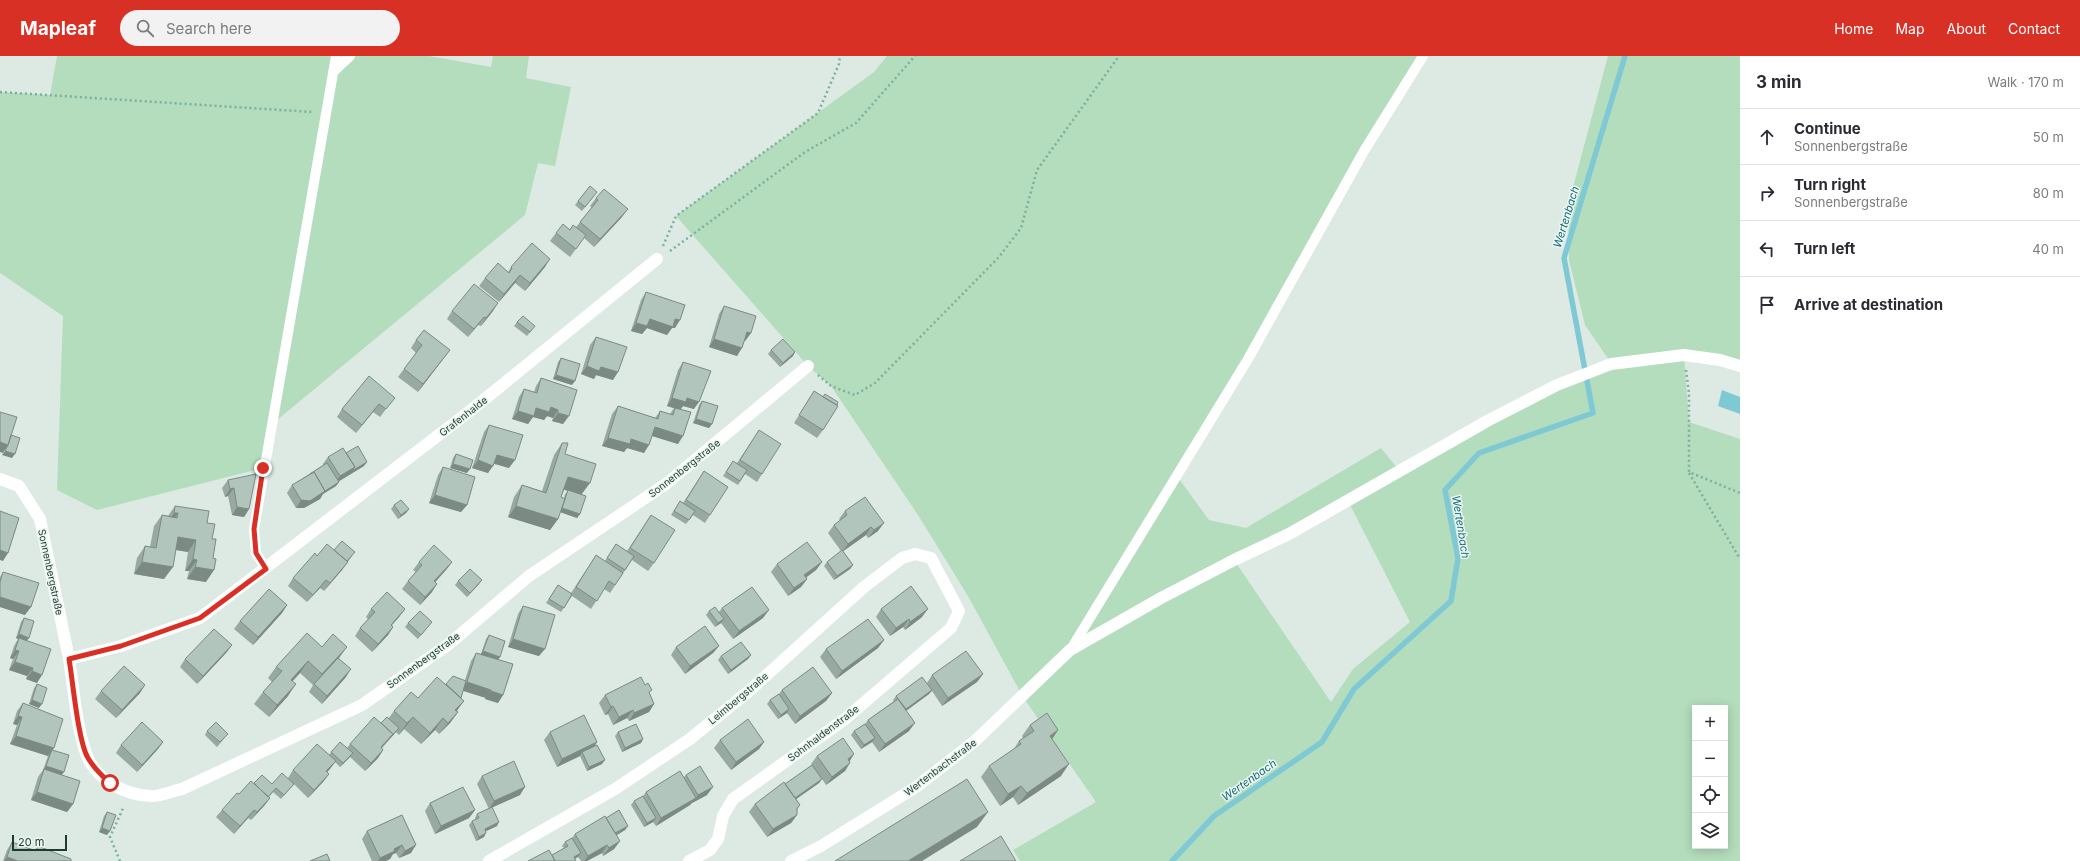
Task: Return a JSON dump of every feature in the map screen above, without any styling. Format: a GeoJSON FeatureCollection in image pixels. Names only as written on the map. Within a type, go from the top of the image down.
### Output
{"type":"FeatureCollection","features":[{"type":"Feature","properties":{"kind":"street","name":"Grafenhalde"},"geometry":{"type":"LineString","coordinates":[[266,569],[470,411],[658,259]]}},
{"type":"Feature","properties":{"kind":"street","name":"Wertenbachstraße"},"geometry":{"type":"LineString","coordinates":[[791,861],[821,846],[916,787],[975,741],[1070,650],[1161,598],[1234,560],[1289,534],[1406,466],[1558,385],[1611,364],[1684,355],[1720,360],[1740,366]]}},
{"type":"Feature","properties":{"kind":"street","name":"Sonnenbergstraße"},"geometry":{"type":"LineString","coordinates":[[0,479],[19,486],[40,519],[69,659],[81,734],[87,757],[98,772],[110,783],[130,793],[152,796],[182,789],[362,705],[449,644],[529,576],[666,484],[808,366]]}},
{"type":"Feature","properties":{"kind":"street","name":"Leimbergstraße"},"geometry":{"type":"LineString","coordinates":[[489,861],[615,789],[690,739],[749,690],[864,587],[902,558],[915,554],[931,558],[957,604]]}},
{"type":"Feature","properties":{"kind":"street"},"geometry":{"type":"LineString","coordinates":[[69,659],[121,646],[200,618],[266,569]]}},
{"type":"Feature","properties":{"kind":"street","name":"Sohnhaldenstraße"},"geometry":{"type":"LineString","coordinates":[[689,861],[710,850],[718,839],[723,816],[733,799],[845,719],[951,628],[959,611],[957,604]]}},
{"type":"Feature","properties":{"kind":"lane"},"geometry":{"type":"LineString","coordinates":[[266,569],[256,553],[254,529],[263,468],[336,56]]}},
{"type":"Feature","properties":{"kind":"lane"},"geometry":{"type":"LineString","coordinates":[[333,72],[350,56]]}},
{"type":"Feature","properties":{"kind":"lane"},"geometry":{"type":"LineString","coordinates":[[1070,650],[1248,359],[1364,151],[1423,56]]}},
{"type":"Feature","properties":{"kind":"path"},"geometry":{"type":"LineString","coordinates":[[658,259],[676,216],[818,114],[840,64],[840,56]]}},
{"type":"Feature","properties":{"kind":"path"},"geometry":{"type":"LineString","coordinates":[[658,259],[694,235],[805,152],[856,123],[915,56]]}},
{"type":"Feature","properties":{"kind":"path"},"geometry":{"type":"LineString","coordinates":[[808,366],[831,386],[855,395],[875,383],[999,257],[1021,228],[1037,170],[1119,56]]}},
{"type":"Feature","properties":{"kind":"path"},"geometry":{"type":"LineString","coordinates":[[0,92],[326,113]]}},
{"type":"Feature","properties":{"kind":"path"},"geometry":{"type":"LineString","coordinates":[[1684,355],[1689,393],[1689,472],[1740,559]]}},
{"type":"Feature","properties":{"kind":"path"},"geometry":{"type":"LineString","coordinates":[[1689,472],[1740,493]]}},
{"type":"Feature","properties":{"kind":"path"},"geometry":{"type":"LineString","coordinates":[[120,861],[110,838],[130,793]]}},
{"type":"Feature","properties":{"kind":"green space"},"geometry":{"type":"Polygon","coordinates":[[[57,56],[336,56],[333,71],[350,56],[429,56],[491,67],[493,56],[529,56],[526,78],[571,87],[555,166],[538,163],[525,215],[271,425],[263,468],[97,510],[57,490],[63,316],[0,273],[0,92],[50,95],[57,56]]]}},
{"type":"Feature","properties":{"kind":"green space"},"geometry":{"type":"Polygon","coordinates":[[[887,56],[1423,56],[1177,476],[1209,520],[1246,528],[1381,448],[1399,470],[1611,363],[1585,325],[1569,260],[1568,206],[1608,56],[1740,56],[1740,366],[1684,355],[1689,422],[1740,439],[1740,861],[1020,861],[1013,850],[1096,802],[1023,697],[968,596],[918,515],[831,386],[808,366],[676,216],[874,72],[887,56]],[[1348,501],[1234,560],[1331,702],[1353,669],[1410,622],[1348,501]]]}},
{"type":"Feature","properties":{"kind":"water"},"geometry":{"type":"Polygon","coordinates":[[[1722,390],[1740,397],[1740,414],[1718,406],[1722,390]]]}},
{"type":"Feature","properties":{"kind":"building"},"geometry":{"type":"Polygon","coordinates":[[[590,186],[597,192],[585,207],[578,201],[590,186]]]}},
{"type":"Feature","properties":{"kind":"building"},"geometry":{"type":"Polygon","coordinates":[[[604,189],[628,209],[600,239],[580,222],[598,200],[596,198],[604,189]]]}},
{"type":"Feature","properties":{"kind":"building"},"geometry":{"type":"Polygon","coordinates":[[[563,224],[570,230],[573,225],[586,235],[576,249],[556,233],[563,224]]]}},
{"type":"Feature","properties":{"kind":"building"},"geometry":{"type":"Polygon","coordinates":[[[532,243],[550,259],[530,283],[520,275],[504,294],[485,278],[498,263],[509,273],[512,268],[511,267],[532,243]]]}},
{"type":"Feature","properties":{"kind":"building"},"geometry":{"type":"Polygon","coordinates":[[[474,284],[498,303],[486,318],[484,317],[474,329],[452,311],[474,284]]]}},
{"type":"Feature","properties":{"kind":"building"},"geometry":{"type":"Polygon","coordinates":[[[646,292],[685,305],[680,320],[675,319],[673,327],[650,319],[647,326],[636,323],[646,292]]]}},
{"type":"Feature","properties":{"kind":"building"},"geometry":{"type":"Polygon","coordinates":[[[724,306],[756,316],[751,333],[747,332],[742,348],[714,339],[724,306]]]}},
{"type":"Feature","properties":{"kind":"building"},"geometry":{"type":"Polygon","coordinates":[[[523,316],[535,326],[530,332],[517,322],[523,316]]]}},
{"type":"Feature","properties":{"kind":"building"},"geometry":{"type":"Polygon","coordinates":[[[424,330],[450,350],[423,384],[404,369],[422,345],[416,340],[424,330]]]}},
{"type":"Feature","properties":{"kind":"building"},"geometry":{"type":"Polygon","coordinates":[[[596,337],[627,347],[618,372],[601,367],[599,371],[587,366],[596,337]]]}},
{"type":"Feature","properties":{"kind":"building"},"geometry":{"type":"Polygon","coordinates":[[[783,339],[795,352],[783,363],[771,350],[783,339]]]}},
{"type":"Feature","properties":{"kind":"building"},"geometry":{"type":"Polygon","coordinates":[[[561,358],[580,364],[575,381],[556,375],[561,358]]]}},
{"type":"Feature","properties":{"kind":"building"},"geometry":{"type":"Polygon","coordinates":[[[683,362],[711,371],[699,402],[687,398],[686,402],[672,398],[683,362]]]}},
{"type":"Feature","properties":{"kind":"building"},"geometry":{"type":"Polygon","coordinates":[[[369,376],[395,398],[386,409],[379,404],[362,425],[342,409],[369,376]]]}},
{"type":"Feature","properties":{"kind":"building"},"geometry":{"type":"Polygon","coordinates":[[[541,378],[577,390],[569,416],[558,413],[558,410],[551,407],[549,412],[536,408],[534,416],[518,411],[524,389],[537,393],[541,378]]]}},
{"type":"Feature","properties":{"kind":"building"},"geometry":{"type":"Polygon","coordinates":[[[814,391],[838,406],[823,430],[799,415],[814,391]]]}},
{"type":"Feature","properties":{"kind":"building"},"geometry":{"type":"Polygon","coordinates":[[[825,394],[838,402],[837,405],[823,397],[825,394]]]}},
{"type":"Feature","properties":{"kind":"building"},"geometry":{"type":"Polygon","coordinates":[[[702,401],[718,406],[712,424],[696,419],[702,401]]]}},
{"type":"Feature","properties":{"kind":"building"},"geometry":{"type":"Polygon","coordinates":[[[618,406],[658,419],[660,411],[673,415],[675,408],[691,412],[683,436],[655,427],[649,445],[631,439],[630,444],[608,438],[618,406]]]}},
{"type":"Feature","properties":{"kind":"building"},"geometry":{"type":"Polygon","coordinates":[[[0,412],[17,417],[8,445],[0,442],[0,412]]]}},
{"type":"Feature","properties":{"kind":"building"},"geometry":{"type":"Polygon","coordinates":[[[489,425],[523,435],[515,460],[497,455],[493,466],[478,460],[489,425]]]}},
{"type":"Feature","properties":{"kind":"building"},"geometry":{"type":"Polygon","coordinates":[[[759,430],[781,444],[762,474],[740,460],[759,430]]]}},
{"type":"Feature","properties":{"kind":"building"},"geometry":{"type":"Polygon","coordinates":[[[11,435],[20,438],[15,454],[5,451],[11,435]]]}},
{"type":"Feature","properties":{"kind":"building"},"geometry":{"type":"Polygon","coordinates":[[[562,443],[568,443],[565,454],[596,464],[590,483],[568,477],[561,497],[565,499],[558,519],[516,506],[522,485],[546,493],[562,443]]]}},
{"type":"Feature","properties":{"kind":"building"},"geometry":{"type":"Polygon","coordinates":[[[358,446],[367,462],[352,471],[355,467],[346,453],[358,446]]]}},
{"type":"Feature","properties":{"kind":"building"},"geometry":{"type":"Polygon","coordinates":[[[343,448],[355,467],[340,476],[328,457],[343,448]]]}},
{"type":"Feature","properties":{"kind":"building"},"geometry":{"type":"Polygon","coordinates":[[[456,454],[473,460],[470,469],[453,464],[456,454]]]}},
{"type":"Feature","properties":{"kind":"building"},"geometry":{"type":"Polygon","coordinates":[[[733,461],[747,470],[740,481],[726,472],[733,461]]]}},
{"type":"Feature","properties":{"kind":"building"},"geometry":{"type":"Polygon","coordinates":[[[327,463],[339,482],[325,491],[314,472],[310,474],[327,463]]]}},
{"type":"Feature","properties":{"kind":"building"},"geometry":{"type":"Polygon","coordinates":[[[443,467],[475,477],[467,505],[435,495],[443,467]]]}},
{"type":"Feature","properties":{"kind":"building"},"geometry":{"type":"Polygon","coordinates":[[[704,471],[728,487],[710,515],[686,500],[704,471]]]}},
{"type":"Feature","properties":{"kind":"building"},"geometry":{"type":"Polygon","coordinates":[[[314,472],[325,491],[310,501],[301,500],[292,485],[314,472]]]}},
{"type":"Feature","properties":{"kind":"building"},"geometry":{"type":"Polygon","coordinates":[[[256,474],[249,509],[237,507],[234,488],[230,489],[228,480],[256,474]]]}},
{"type":"Feature","properties":{"kind":"building"},"geometry":{"type":"Polygon","coordinates":[[[568,490],[586,496],[580,514],[562,508],[568,490]]]}},
{"type":"Feature","properties":{"kind":"building"},"geometry":{"type":"Polygon","coordinates":[[[865,497],[884,523],[874,530],[871,527],[848,544],[834,525],[847,515],[845,511],[865,497]]]}},
{"type":"Feature","properties":{"kind":"building"},"geometry":{"type":"Polygon","coordinates":[[[401,500],[409,509],[401,515],[394,505],[401,500]]]}},
{"type":"Feature","properties":{"kind":"building"},"geometry":{"type":"Polygon","coordinates":[[[680,501],[695,511],[689,520],[674,511],[680,501]]]}},
{"type":"Feature","properties":{"kind":"building"},"geometry":{"type":"Polygon","coordinates":[[[175,506],[209,511],[207,523],[215,524],[212,539],[216,539],[213,558],[216,559],[214,570],[195,567],[197,560],[193,559],[196,540],[178,537],[173,567],[142,562],[145,546],[156,548],[162,515],[177,518],[178,513],[174,513],[175,506]]]}},
{"type":"Feature","properties":{"kind":"building"},"geometry":{"type":"Polygon","coordinates":[[[0,511],[19,518],[8,553],[0,550],[0,511]]]}},
{"type":"Feature","properties":{"kind":"building"},"geometry":{"type":"Polygon","coordinates":[[[651,515],[675,530],[654,563],[630,548],[651,515]]]}},
{"type":"Feature","properties":{"kind":"building"},"geometry":{"type":"Polygon","coordinates":[[[342,541],[355,552],[347,561],[334,550],[342,541]]]}},
{"type":"Feature","properties":{"kind":"building"},"geometry":{"type":"Polygon","coordinates":[[[807,542],[822,562],[804,575],[807,579],[794,588],[777,564],[807,542]]]}},
{"type":"Feature","properties":{"kind":"building"},"geometry":{"type":"Polygon","coordinates":[[[327,544],[348,562],[330,583],[326,580],[313,595],[293,578],[315,553],[317,556],[327,544]]]}},
{"type":"Feature","properties":{"kind":"building"},"geometry":{"type":"Polygon","coordinates":[[[616,544],[634,556],[625,570],[607,558],[616,544]]]}},
{"type":"Feature","properties":{"kind":"building"},"geometry":{"type":"Polygon","coordinates":[[[434,545],[452,562],[434,581],[437,584],[425,597],[408,581],[422,565],[419,562],[434,545]]]}},
{"type":"Feature","properties":{"kind":"building"},"geometry":{"type":"Polygon","coordinates":[[[842,550],[853,565],[837,576],[827,562],[842,550]]]}},
{"type":"Feature","properties":{"kind":"building"},"geometry":{"type":"Polygon","coordinates":[[[596,555],[623,573],[615,585],[609,581],[597,601],[576,587],[596,555]]]}},
{"type":"Feature","properties":{"kind":"building"},"geometry":{"type":"Polygon","coordinates":[[[470,569],[482,580],[470,593],[458,581],[470,569]]]}},
{"type":"Feature","properties":{"kind":"building"},"geometry":{"type":"Polygon","coordinates":[[[3,572],[39,583],[31,607],[0,597],[0,582],[3,572]]]}},
{"type":"Feature","properties":{"kind":"building"},"geometry":{"type":"Polygon","coordinates":[[[558,585],[572,594],[564,608],[549,599],[558,585]]]}},
{"type":"Feature","properties":{"kind":"building"},"geometry":{"type":"Polygon","coordinates":[[[911,586],[928,609],[910,622],[909,619],[896,628],[881,609],[911,586]]]}},
{"type":"Feature","properties":{"kind":"building"},"geometry":{"type":"Polygon","coordinates":[[[752,587],[769,610],[739,631],[722,608],[752,587]]]}},
{"type":"Feature","properties":{"kind":"building"},"geometry":{"type":"Polygon","coordinates":[[[269,589],[287,605],[258,637],[240,621],[269,589]]]}},
{"type":"Feature","properties":{"kind":"building"},"geometry":{"type":"Polygon","coordinates":[[[387,592],[405,609],[391,625],[393,627],[378,644],[360,628],[375,612],[371,609],[387,592]]]}},
{"type":"Feature","properties":{"kind":"building"},"geometry":{"type":"Polygon","coordinates":[[[523,606],[555,615],[545,649],[513,639],[523,606]]]}},
{"type":"Feature","properties":{"kind":"building"},"geometry":{"type":"Polygon","coordinates":[[[715,607],[724,619],[718,623],[709,611],[715,607]]]}},
{"type":"Feature","properties":{"kind":"building"},"geometry":{"type":"Polygon","coordinates":[[[420,611],[432,622],[421,635],[408,623],[420,611]]]}},
{"type":"Feature","properties":{"kind":"building"},"geometry":{"type":"Polygon","coordinates":[[[24,618],[34,621],[29,638],[19,634],[24,618]]]}},
{"type":"Feature","properties":{"kind":"building"},"geometry":{"type":"Polygon","coordinates":[[[868,619],[884,640],[842,671],[826,649],[868,619]]]}},
{"type":"Feature","properties":{"kind":"building"},"geometry":{"type":"Polygon","coordinates":[[[705,626],[719,646],[690,666],[676,647],[705,626]]]}},
{"type":"Feature","properties":{"kind":"building"},"geometry":{"type":"Polygon","coordinates":[[[214,629],[232,645],[203,676],[185,659],[214,629]]]}},
{"type":"Feature","properties":{"kind":"building"},"geometry":{"type":"Polygon","coordinates":[[[307,633],[322,647],[333,634],[347,647],[322,674],[308,661],[291,680],[296,684],[277,705],[263,692],[282,671],[276,667],[307,633]]]}},
{"type":"Feature","properties":{"kind":"building"},"geometry":{"type":"Polygon","coordinates":[[[489,635],[505,641],[500,657],[483,651],[489,635]]]}},
{"type":"Feature","properties":{"kind":"building"},"geometry":{"type":"Polygon","coordinates":[[[19,638],[51,649],[42,675],[32,671],[33,668],[15,662],[19,651],[15,650],[19,638]]]}},
{"type":"Feature","properties":{"kind":"building"},"geometry":{"type":"Polygon","coordinates":[[[741,642],[751,655],[731,670],[721,656],[741,642]]]}},
{"type":"Feature","properties":{"kind":"building"},"geometry":{"type":"Polygon","coordinates":[[[966,651],[983,674],[948,698],[932,675],[966,651]]]}},
{"type":"Feature","properties":{"kind":"building"},"geometry":{"type":"Polygon","coordinates":[[[476,653],[513,664],[503,695],[467,682],[476,653]]]}},
{"type":"Feature","properties":{"kind":"building"},"geometry":{"type":"Polygon","coordinates":[[[338,658],[351,669],[327,696],[314,684],[338,658]]]}},
{"type":"Feature","properties":{"kind":"building"},"geometry":{"type":"Polygon","coordinates":[[[124,666],[145,685],[122,710],[101,691],[124,666]]]}},
{"type":"Feature","properties":{"kind":"building"},"geometry":{"type":"Polygon","coordinates":[[[813,667],[832,693],[800,716],[782,690],[813,667]]]}},
{"type":"Feature","properties":{"kind":"building"},"geometry":{"type":"Polygon","coordinates":[[[453,676],[466,681],[461,698],[446,684],[453,676]]]}},
{"type":"Feature","properties":{"kind":"building"},"geometry":{"type":"Polygon","coordinates":[[[437,677],[464,701],[455,710],[458,712],[448,723],[443,718],[430,733],[413,717],[407,723],[394,711],[411,692],[418,698],[437,677]]]}},
{"type":"Feature","properties":{"kind":"building"},"geometry":{"type":"Polygon","coordinates":[[[641,677],[645,685],[648,683],[652,690],[649,692],[654,704],[634,713],[633,710],[619,717],[613,706],[611,707],[605,695],[641,677]]]}},
{"type":"Feature","properties":{"kind":"building"},"geometry":{"type":"Polygon","coordinates":[[[922,677],[932,690],[906,709],[896,696],[922,677]]]}},
{"type":"Feature","properties":{"kind":"building"},"geometry":{"type":"Polygon","coordinates":[[[37,684],[47,688],[42,704],[32,700],[37,684]]]}},
{"type":"Feature","properties":{"kind":"building"},"geometry":{"type":"Polygon","coordinates":[[[779,694],[789,709],[781,715],[770,700],[779,694]]]}},
{"type":"Feature","properties":{"kind":"building"},"geometry":{"type":"Polygon","coordinates":[[[898,699],[915,723],[885,744],[868,720],[898,699]]]}},
{"type":"Feature","properties":{"kind":"building"},"geometry":{"type":"Polygon","coordinates":[[[23,703],[63,719],[54,748],[16,736],[22,717],[18,716],[23,703]]]}},
{"type":"Feature","properties":{"kind":"building"},"geometry":{"type":"Polygon","coordinates":[[[1047,713],[1058,730],[1050,736],[1069,764],[1027,793],[1021,786],[1008,794],[989,766],[1021,744],[1019,741],[1034,731],[1030,725],[1047,713]]]}},
{"type":"Feature","properties":{"kind":"building"},"geometry":{"type":"Polygon","coordinates":[[[584,715],[597,742],[562,759],[550,732],[584,715]]]}},
{"type":"Feature","properties":{"kind":"building"},"geometry":{"type":"Polygon","coordinates":[[[374,717],[393,734],[381,747],[383,750],[371,763],[350,744],[374,717]]]}},
{"type":"Feature","properties":{"kind":"building"},"geometry":{"type":"Polygon","coordinates":[[[387,717],[399,728],[390,738],[393,734],[381,723],[387,717]]]}},
{"type":"Feature","properties":{"kind":"building"},"geometry":{"type":"Polygon","coordinates":[[[748,719],[764,742],[736,762],[720,740],[748,719]]]}},
{"type":"Feature","properties":{"kind":"building"},"geometry":{"type":"Polygon","coordinates":[[[142,722],[163,742],[142,765],[121,745],[142,722]]]}},
{"type":"Feature","properties":{"kind":"building"},"geometry":{"type":"Polygon","coordinates":[[[216,722],[228,734],[220,742],[207,731],[216,722]]]}},
{"type":"Feature","properties":{"kind":"building"},"geometry":{"type":"Polygon","coordinates":[[[636,724],[643,739],[625,748],[618,732],[636,724]]]}},
{"type":"Feature","properties":{"kind":"building"},"geometry":{"type":"Polygon","coordinates":[[[865,724],[875,738],[864,745],[854,731],[865,724]]]}},
{"type":"Feature","properties":{"kind":"building"},"geometry":{"type":"Polygon","coordinates":[[[843,738],[854,754],[848,759],[850,763],[832,777],[817,756],[843,738]]]}},
{"type":"Feature","properties":{"kind":"building"},"geometry":{"type":"Polygon","coordinates":[[[340,742],[353,753],[343,763],[331,752],[340,742]]]}},
{"type":"Feature","properties":{"kind":"building"},"geometry":{"type":"Polygon","coordinates":[[[317,744],[336,761],[326,771],[329,774],[314,790],[293,770],[317,744]]]}},
{"type":"Feature","properties":{"kind":"building"},"geometry":{"type":"Polygon","coordinates":[[[597,745],[605,760],[589,767],[582,752],[597,745]]]}},
{"type":"Feature","properties":{"kind":"building"},"geometry":{"type":"Polygon","coordinates":[[[52,750],[69,755],[64,772],[46,766],[52,750]]]}},
{"type":"Feature","properties":{"kind":"building"},"geometry":{"type":"Polygon","coordinates":[[[514,761],[525,787],[494,801],[482,776],[514,761]]]}},
{"type":"Feature","properties":{"kind":"building"},"geometry":{"type":"Polygon","coordinates":[[[812,765],[822,779],[795,798],[785,784],[812,765]]]}},
{"type":"Feature","properties":{"kind":"building"},"geometry":{"type":"Polygon","coordinates":[[[700,766],[713,787],[698,795],[686,775],[700,766]]]}},
{"type":"Feature","properties":{"kind":"building"},"geometry":{"type":"Polygon","coordinates":[[[44,769],[80,781],[73,804],[37,792],[44,769]]]}},
{"type":"Feature","properties":{"kind":"building"},"geometry":{"type":"Polygon","coordinates":[[[680,771],[696,798],[661,818],[646,792],[680,771]]]}},
{"type":"Feature","properties":{"kind":"building"},"geometry":{"type":"Polygon","coordinates":[[[282,773],[294,784],[284,795],[276,788],[268,797],[254,783],[262,775],[272,784],[282,773]]]}},
{"type":"Feature","properties":{"kind":"building"},"geometry":{"type":"Polygon","coordinates":[[[967,779],[988,812],[908,861],[835,861],[967,779]]]}},
{"type":"Feature","properties":{"kind":"building"},"geometry":{"type":"Polygon","coordinates":[[[251,781],[270,798],[257,812],[254,810],[240,826],[222,810],[237,793],[239,794],[251,781]]]}},
{"type":"Feature","properties":{"kind":"building"},"geometry":{"type":"Polygon","coordinates":[[[784,782],[800,805],[797,808],[797,815],[773,829],[755,804],[784,782]]]}},
{"type":"Feature","properties":{"kind":"building"},"geometry":{"type":"Polygon","coordinates":[[[463,787],[475,810],[441,826],[430,803],[463,787]]]}},
{"type":"Feature","properties":{"kind":"building"},"geometry":{"type":"Polygon","coordinates":[[[643,796],[656,818],[647,823],[634,801],[643,796]]]}},
{"type":"Feature","properties":{"kind":"building"},"geometry":{"type":"Polygon","coordinates":[[[492,807],[499,822],[485,829],[486,833],[479,837],[472,821],[479,818],[477,814],[492,807]]]}},
{"type":"Feature","properties":{"kind":"building"},"geometry":{"type":"Polygon","coordinates":[[[619,810],[628,826],[615,833],[606,818],[619,810]]]}},
{"type":"Feature","properties":{"kind":"building"},"geometry":{"type":"Polygon","coordinates":[[[107,812],[116,815],[110,831],[102,828],[107,812]]]}},
{"type":"Feature","properties":{"kind":"building"},"geometry":{"type":"Polygon","coordinates":[[[402,815],[416,845],[405,851],[402,845],[394,849],[395,851],[380,858],[367,831],[402,815]]]}},
{"type":"Feature","properties":{"kind":"building"},"geometry":{"type":"Polygon","coordinates":[[[605,816],[620,841],[609,848],[607,845],[588,856],[575,834],[605,816]]]}},
{"type":"Feature","properties":{"kind":"building"},"geometry":{"type":"Polygon","coordinates":[[[1001,836],[1016,861],[960,861],[1001,836]]]}},
{"type":"Feature","properties":{"kind":"building"},"geometry":{"type":"Polygon","coordinates":[[[572,838],[581,853],[574,857],[576,861],[555,861],[552,855],[568,846],[565,842],[572,838]]]}},
{"type":"Feature","properties":{"kind":"building"},"geometry":{"type":"Polygon","coordinates":[[[12,842],[36,851],[38,846],[71,859],[71,861],[18,861],[7,857],[12,842]]]}},
{"type":"Feature","properties":{"kind":"building"},"geometry":{"type":"Polygon","coordinates":[[[549,850],[555,861],[528,861],[549,850]]]}},
{"type":"Feature","properties":{"kind":"building"},"geometry":{"type":"Polygon","coordinates":[[[327,854],[330,861],[310,861],[327,854]]]}},
{"type":"Feature","properties":{"kind":"waterway","name":"Wertenbach"},"geometry":{"type":"LineString","coordinates":[[1172,861],[1214,816],[1322,742],[1354,689],[1451,601],[1458,558],[1445,490],[1479,453],[1593,413],[1564,258],[1625,56]]}},
{"type":"Feature","properties":{"kind":"route"},"geometry":{"type":"LineString","coordinates":[[110,783],[98,772],[87,757],[81,734],[69,659],[121,646],[200,618],[266,569],[256,553],[254,529],[263,468]]}}]}
